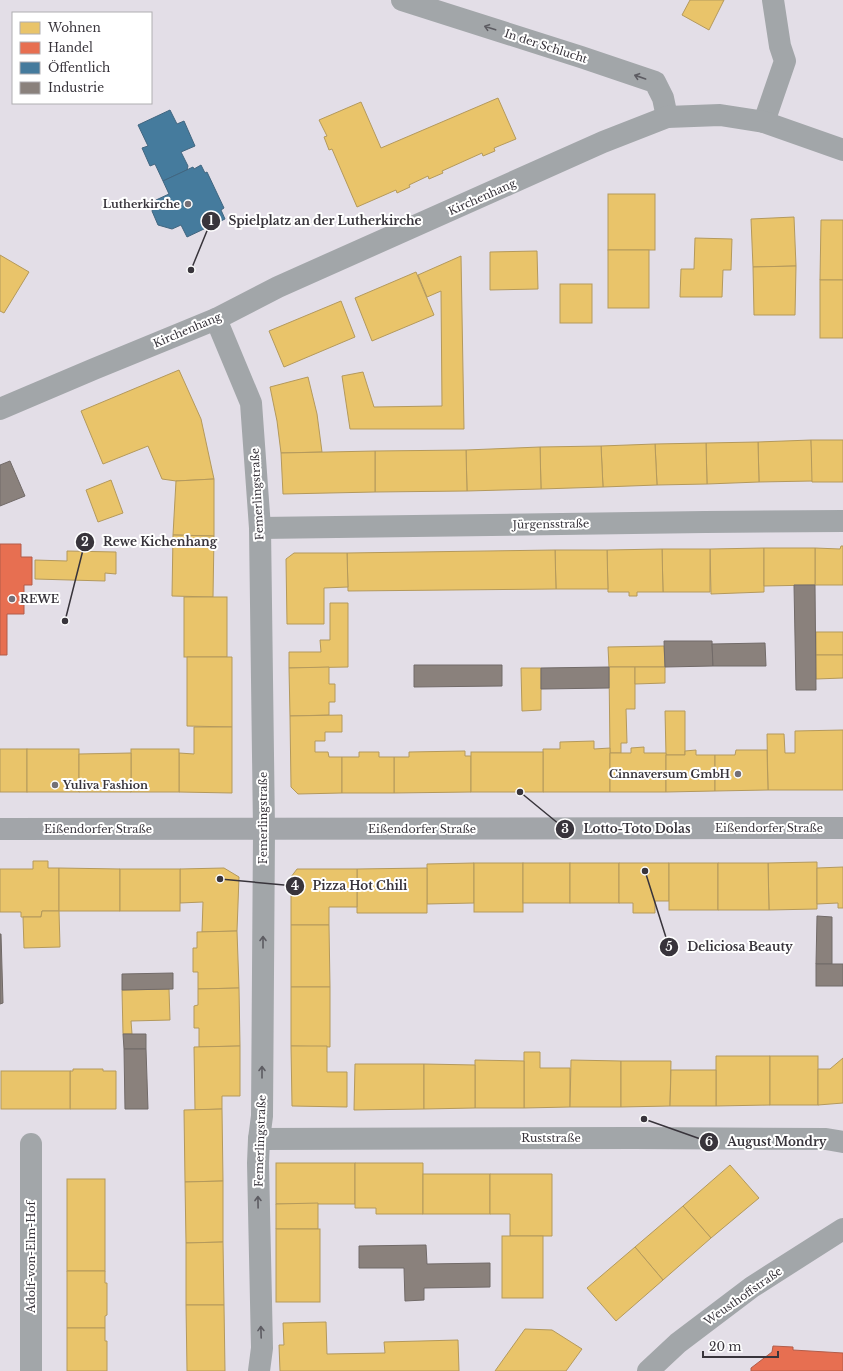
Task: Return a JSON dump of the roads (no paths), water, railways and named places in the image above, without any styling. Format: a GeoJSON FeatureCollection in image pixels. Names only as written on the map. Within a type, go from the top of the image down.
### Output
{"type":"FeatureCollection","features":[{"type":"Feature","properties":{"kind":"main road","name":"Eißendorfer Straße"},"geometry":{"type":"LineString","coordinates":[[0,829],[264,830],[843,828]]}},
{"type":"Feature","properties":{"kind":"street","name":"In der Schlucht"},"geometry":{"type":"LineString","coordinates":[[402,0],[655,82],[663,98],[667,117]]}},
{"type":"Feature","properties":{"kind":"street"},"geometry":{"type":"LineString","coordinates":[[764,122],[784,61],[780,46],[773,0]]}},
{"type":"Feature","properties":{"kind":"street","name":"Kirchenhang"},"geometry":{"type":"LineString","coordinates":[[0,409],[216,319],[278,287],[603,142],[667,117],[720,115],[764,122],[843,150]]}},
{"type":"Feature","properties":{"kind":"street","name":"Femerlingstraße"},"geometry":{"type":"LineString","coordinates":[[216,319],[251,403],[260,528],[264,830],[262,1116],[258,1163],[262,1348],[259,1371]]}},
{"type":"Feature","properties":{"kind":"street","name":"Jürgensstraße"},"geometry":{"type":"LineString","coordinates":[[260,528],[843,521]]}},
{"type":"Feature","properties":{"kind":"street","name":"Ruststraße"},"geometry":{"type":"LineString","coordinates":[[259,1139],[642,1138],[826,1139],[843,1142]]}},
{"type":"Feature","properties":{"kind":"street","name":"Adolf-von-Elm-Hof"},"geometry":{"type":"LineString","coordinates":[[31,1144],[31,1371]]}},
{"type":"Feature","properties":{"kind":"street","name":"Weusthoffstraße"},"geometry":{"type":"LineString","coordinates":[[648,1371],[678,1343],[752,1287],[843,1229]]}},
{"type":"Feature","properties":{"kind":"place","name":"Lutherkirche"},"geometry":{"type":"Point","coordinates":[188,204]}},
{"type":"Feature","properties":{"kind":"place","name":"Spielplatz an der Lutherkirche"},"geometry":{"type":"Point","coordinates":[191,270]}},
{"type":"Feature","properties":{"kind":"place","name":"REWE"},"geometry":{"type":"Point","coordinates":[12,599]}},
{"type":"Feature","properties":{"kind":"place","name":"Rewe Kichenhang"},"geometry":{"type":"Point","coordinates":[65,621]}},
{"type":"Feature","properties":{"kind":"place","name":"Cinnaversum GmbH"},"geometry":{"type":"Point","coordinates":[738,774]}},
{"type":"Feature","properties":{"kind":"place","name":"Yuliva Fashion"},"geometry":{"type":"Point","coordinates":[55,785]}},
{"type":"Feature","properties":{"kind":"place","name":"Lotto-Toto Dolas"},"geometry":{"type":"Point","coordinates":[520,792]}},
{"type":"Feature","properties":{"kind":"place","name":"Deliciosa Beauty"},"geometry":{"type":"Point","coordinates":[645,871]}},
{"type":"Feature","properties":{"kind":"place","name":"Pizza Hot Chili"},"geometry":{"type":"Point","coordinates":[220,879]}},
{"type":"Feature","properties":{"kind":"place","name":"August Mondry"},"geometry":{"type":"Point","coordinates":[644,1119]}}]}
